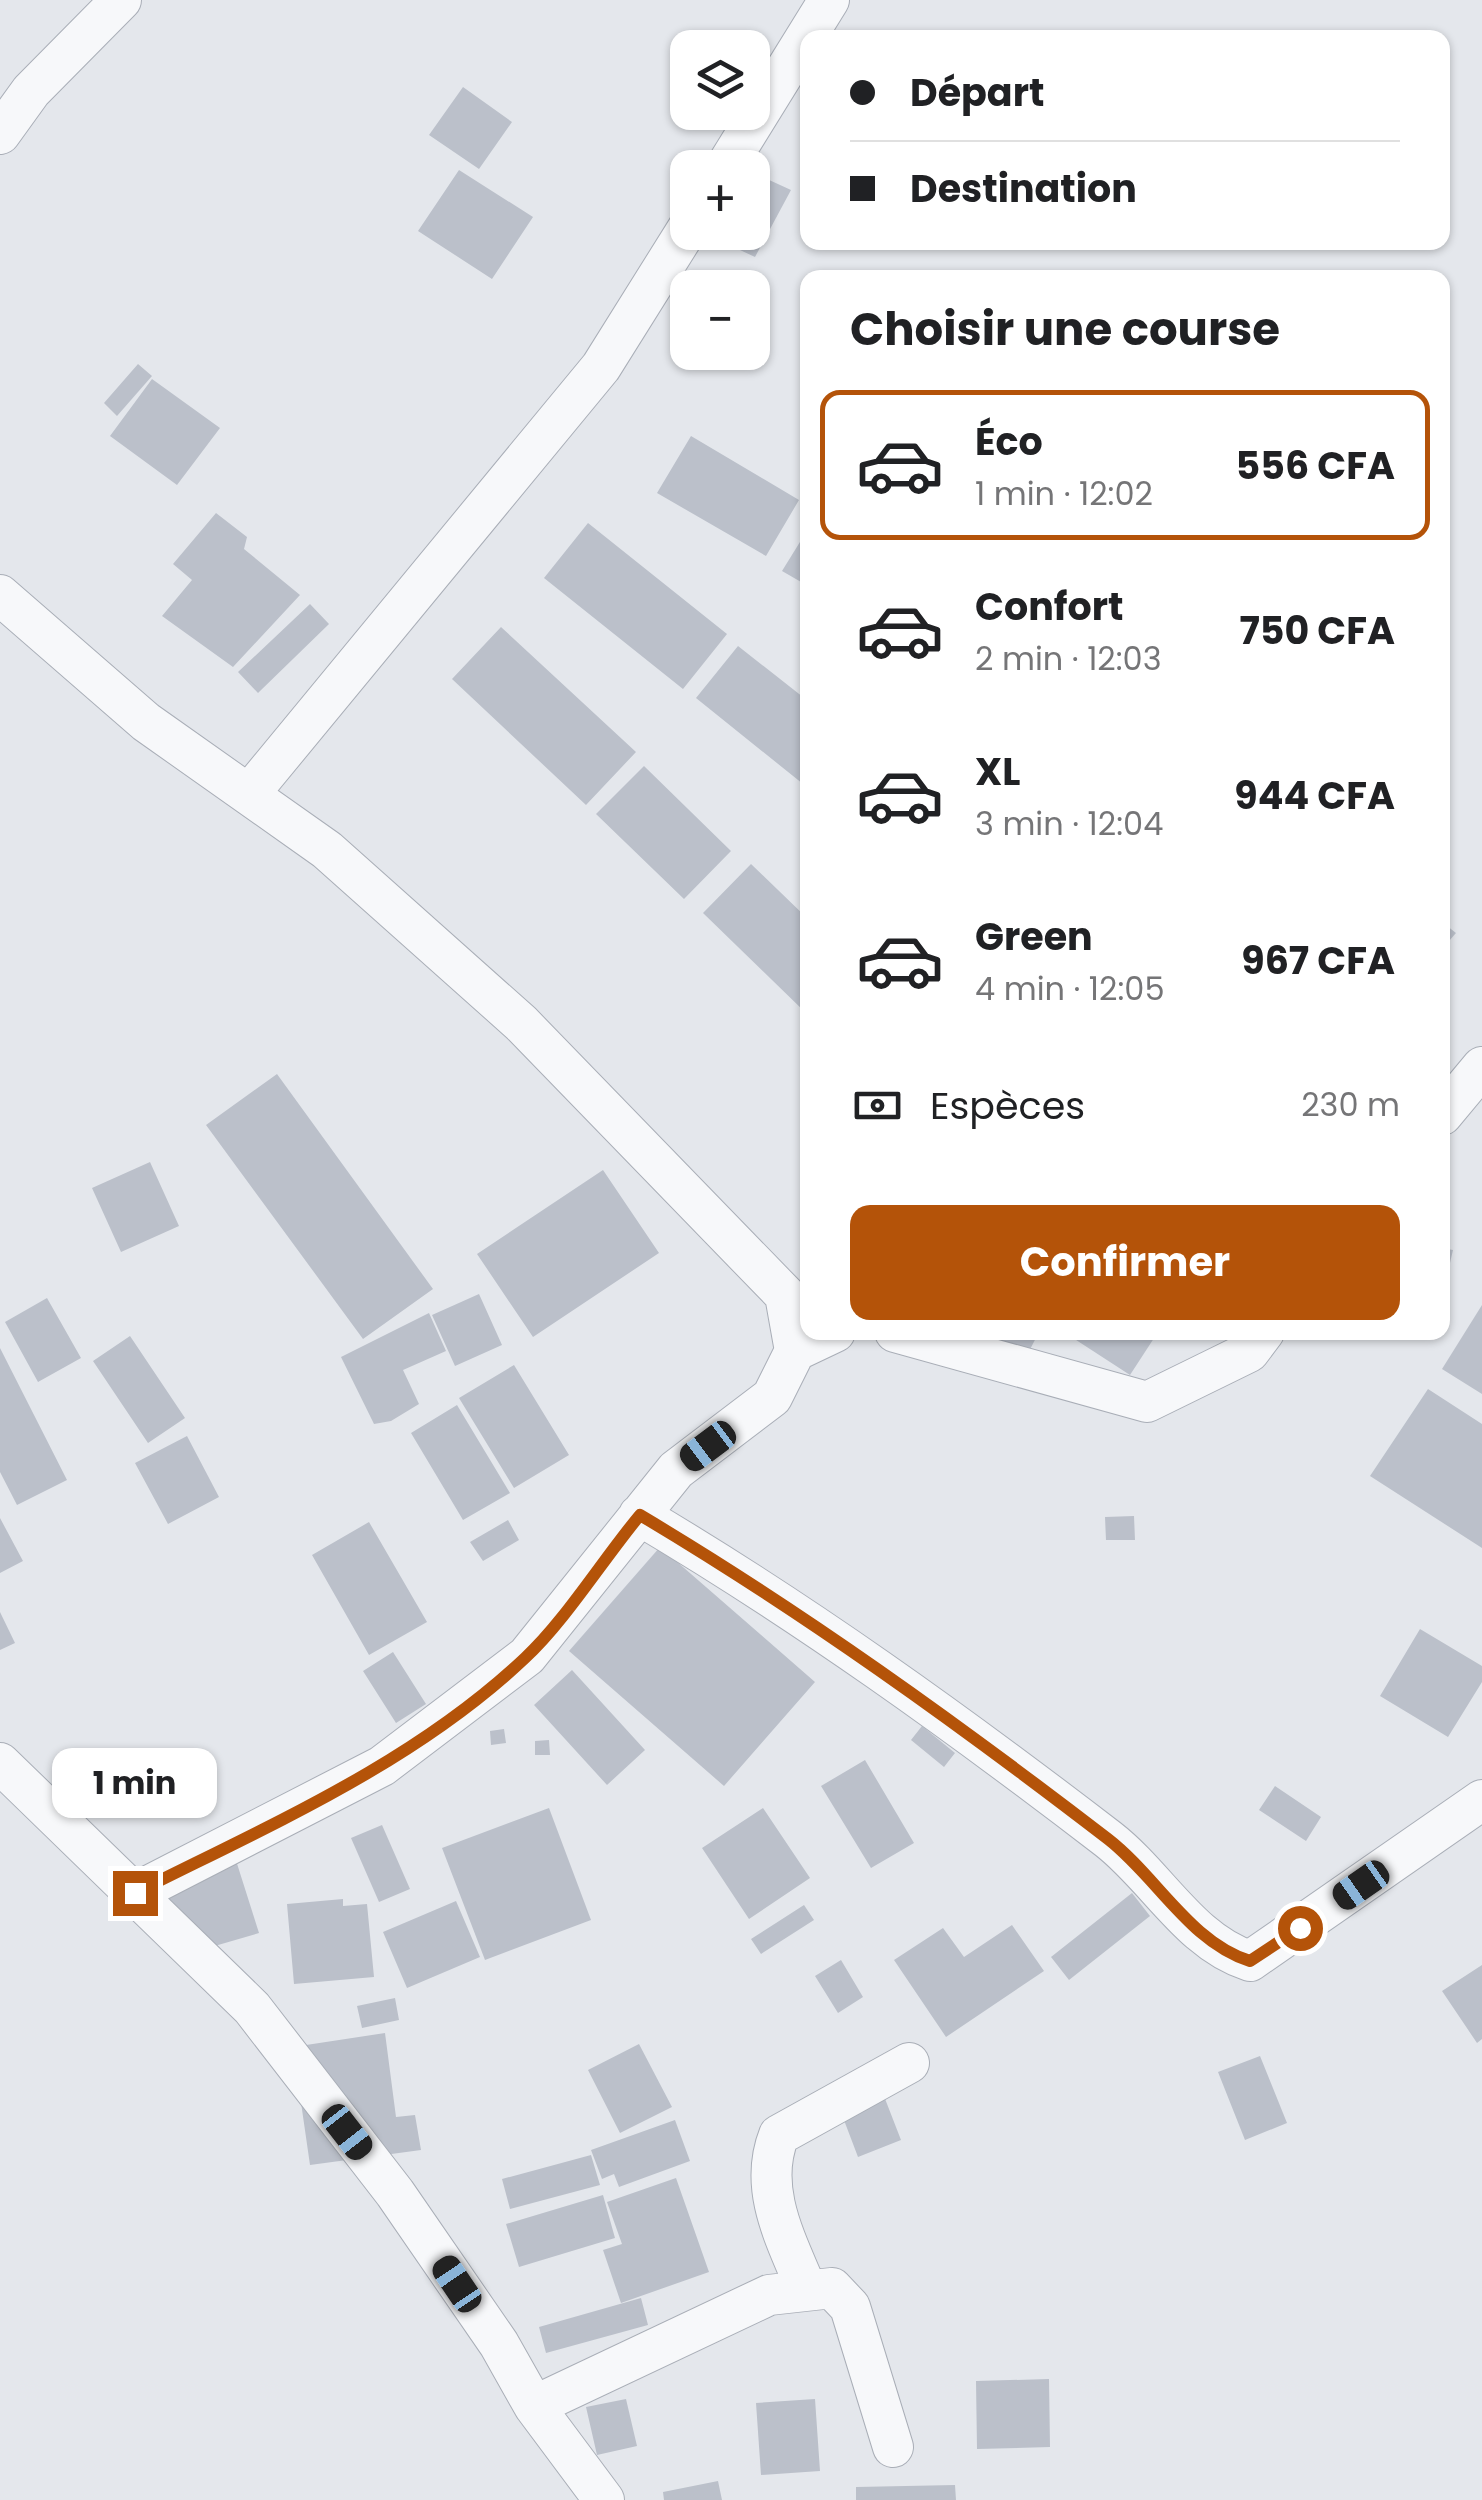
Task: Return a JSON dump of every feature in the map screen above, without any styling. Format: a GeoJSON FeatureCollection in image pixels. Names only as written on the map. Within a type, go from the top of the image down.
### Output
{"type":"FeatureCollection","features":[{"type":"Feature","properties":{"kind":"street"},"geometry":{"type":"LineString","coordinates":[[0,134],[31,91],[121,0]]}},
{"type":"Feature","properties":{"kind":"street"},"geometry":{"type":"LineString","coordinates":[[810,30],[829,0]]}},
{"type":"Feature","properties":{"kind":"street"},"geometry":{"type":"LineString","coordinates":[[736,150],[800,47]]}},
{"type":"Feature","properties":{"kind":"street"},"geometry":{"type":"LineString","coordinates":[[248,794],[601,367],[674,250]]}},
{"type":"Feature","properties":{"kind":"street"},"geometry":{"type":"LineString","coordinates":[[0,594],[146,722],[327,850],[521,1023],[785,1296],[795,1351],[772,1397],[676,1470],[528,1656],[447,1721],[382,1766],[135,1893]]}},
{"type":"Feature","properties":{"kind":"street"},"geometry":{"type":"LineString","coordinates":[[1450,1105],[1482,1067]]}},
{"type":"Feature","properties":{"kind":"street"},"geometry":{"type":"LineString","coordinates":[[795,1351],[819,1340]]}},
{"type":"Feature","properties":{"kind":"street"},"geometry":{"type":"LineString","coordinates":[[924,1340],[1147,1402],[1248,1352],[1258,1340]]}},
{"type":"Feature","properties":{"kind":"street"},"geometry":{"type":"LineString","coordinates":[[640,1515],[768,1592],[961,1728],[1113,1843],[1222,1952],[1250,1961],[1482,1800]]}},
{"type":"Feature","properties":{"kind":"street"},"geometry":{"type":"LineString","coordinates":[[0,1763],[264,2024],[395,2193],[498,2344],[534,2406],[604,2500]]}},
{"type":"Feature","properties":{"kind":"street"},"geometry":{"type":"LineString","coordinates":[[806,2288],[774,2209],[769,2159],[779,2135],[909,2063]]}},
{"type":"Feature","properties":{"kind":"street"},"geometry":{"type":"LineString","coordinates":[[534,2406],[769,2295],[832,2288],[850,2307],[893,2447]]}},
{"type":"Feature","properties":{"kind":"building"},"geometry":{"type":"Polygon","coordinates":[[[463,87],[512,122],[479,169],[429,135],[463,87]]]}},
{"type":"Feature","properties":{"kind":"building"},"geometry":{"type":"Polygon","coordinates":[[[459,170],[533,217],[492,279],[418,231],[459,170]]]}},
{"type":"Feature","properties":{"kind":"building"},"geometry":{"type":"Polygon","coordinates":[[[770,180],[791,190],[770,229],[770,180]]]}},
{"type":"Feature","properties":{"kind":"building"},"geometry":{"type":"Polygon","coordinates":[[[740,250],[759,250],[755,257],[740,250]]]}},
{"type":"Feature","properties":{"kind":"building"},"geometry":{"type":"Polygon","coordinates":[[[138,364],[152,376],[117,416],[104,403],[138,364]]]}},
{"type":"Feature","properties":{"kind":"building"},"geometry":{"type":"Polygon","coordinates":[[[152,379],[220,428],[177,485],[110,436],[152,379]]]}},
{"type":"Feature","properties":{"kind":"building"},"geometry":{"type":"Polygon","coordinates":[[[691,436],[799,500],[766,556],[657,493],[691,436]]]}},
{"type":"Feature","properties":{"kind":"building"},"geometry":{"type":"Polygon","coordinates":[[[216,513],[247,537],[244,549],[300,595],[233,667],[162,616],[192,580],[173,564],[216,513]]]}},
{"type":"Feature","properties":{"kind":"building"},"geometry":{"type":"Polygon","coordinates":[[[588,523],[727,634],[683,689],[544,578],[588,523]]]}},
{"type":"Feature","properties":{"kind":"building"},"geometry":{"type":"Polygon","coordinates":[[[800,542],[800,581],[782,571],[800,542]]]}},
{"type":"Feature","properties":{"kind":"building"},"geometry":{"type":"Polygon","coordinates":[[[310,604],[329,624],[258,693],[238,672],[310,604]]]}},
{"type":"Feature","properties":{"kind":"building"},"geometry":{"type":"Polygon","coordinates":[[[501,627],[636,752],[586,805],[452,679],[501,627]]]}},
{"type":"Feature","properties":{"kind":"building"},"geometry":{"type":"Polygon","coordinates":[[[738,646],[800,695],[800,782],[696,698],[738,646]]]}},
{"type":"Feature","properties":{"kind":"building"},"geometry":{"type":"Polygon","coordinates":[[[644,766],[731,851],[684,899],[596,814],[644,766]]]}},
{"type":"Feature","properties":{"kind":"building"},"geometry":{"type":"Polygon","coordinates":[[[751,864],[800,911],[800,1007],[703,913],[751,864]]]}},
{"type":"Feature","properties":{"kind":"building"},"geometry":{"type":"Polygon","coordinates":[[[277,1074],[433,1289],[363,1339],[206,1125],[277,1074]]]}},
{"type":"Feature","properties":{"kind":"building"},"geometry":{"type":"Polygon","coordinates":[[[150,1162],[179,1226],[121,1252],[92,1188],[150,1162]]]}},
{"type":"Feature","properties":{"kind":"building"},"geometry":{"type":"Polygon","coordinates":[[[603,1170],[659,1253],[533,1337],[477,1254],[603,1170]]]}},
{"type":"Feature","properties":{"kind":"building"},"geometry":{"type":"Polygon","coordinates":[[[479,1294],[502,1345],[455,1366],[432,1315],[479,1294]]]}},
{"type":"Feature","properties":{"kind":"building"},"geometry":{"type":"Polygon","coordinates":[[[47,1298],[81,1358],[38,1382],[5,1322],[47,1298]]]}},
{"type":"Feature","properties":{"kind":"building"},"geometry":{"type":"Polygon","coordinates":[[[1482,1305],[1482,1394],[1442,1369],[1482,1305]]]}},
{"type":"Feature","properties":{"kind":"building"},"geometry":{"type":"Polygon","coordinates":[[[429,1313],[446,1351],[403,1370],[419,1404],[391,1421],[374,1424],[341,1357],[429,1313]]]}},
{"type":"Feature","properties":{"kind":"building"},"geometry":{"type":"Polygon","coordinates":[[[130,1336],[185,1418],[148,1443],[93,1361],[130,1336]]]}},
{"type":"Feature","properties":{"kind":"building"},"geometry":{"type":"Polygon","coordinates":[[[980,1340],[1035,1340],[1023,1363],[980,1340]]]}},
{"type":"Feature","properties":{"kind":"building"},"geometry":{"type":"Polygon","coordinates":[[[1076,1340],[1153,1340],[1130,1375],[1076,1340]]]}},
{"type":"Feature","properties":{"kind":"building"},"geometry":{"type":"Polygon","coordinates":[[[0,1348],[67,1480],[17,1505],[0,1472],[0,1348]]]}},
{"type":"Feature","properties":{"kind":"building"},"geometry":{"type":"Polygon","coordinates":[[[514,1365],[569,1455],[514,1488],[459,1398],[514,1365]]]}},
{"type":"Feature","properties":{"kind":"building"},"geometry":{"type":"Polygon","coordinates":[[[1428,1389],[1482,1424],[1482,1548],[1370,1476],[1428,1389]]]}},
{"type":"Feature","properties":{"kind":"building"},"geometry":{"type":"Polygon","coordinates":[[[457,1405],[510,1493],[463,1520],[411,1433],[457,1405]]]}},
{"type":"Feature","properties":{"kind":"building"},"geometry":{"type":"Polygon","coordinates":[[[187,1436],[219,1497],[168,1524],[135,1463],[187,1436]]]}},
{"type":"Feature","properties":{"kind":"building"},"geometry":{"type":"Polygon","coordinates":[[[1134,1516],[1135,1540],[1106,1540],[1105,1517],[1134,1516]]]}},
{"type":"Feature","properties":{"kind":"building"},"geometry":{"type":"Polygon","coordinates":[[[0,1518],[23,1561],[0,1573],[0,1518]]]}},
{"type":"Feature","properties":{"kind":"building"},"geometry":{"type":"Polygon","coordinates":[[[508,1520],[519,1540],[483,1561],[470,1542],[508,1520]]]}},
{"type":"Feature","properties":{"kind":"building"},"geometry":{"type":"Polygon","coordinates":[[[369,1522],[427,1622],[369,1655],[312,1555],[369,1522]]]}},
{"type":"Feature","properties":{"kind":"building"},"geometry":{"type":"Polygon","coordinates":[[[660,1547],[815,1682],[724,1786],[569,1651],[660,1547]]]}},
{"type":"Feature","properties":{"kind":"building"},"geometry":{"type":"Polygon","coordinates":[[[0,1612],[15,1643],[0,1650],[0,1612]]]}},
{"type":"Feature","properties":{"kind":"building"},"geometry":{"type":"Polygon","coordinates":[[[1420,1629],[1482,1666],[1482,1682],[1448,1737],[1380,1696],[1420,1629]]]}},
{"type":"Feature","properties":{"kind":"building"},"geometry":{"type":"Polygon","coordinates":[[[393,1652],[426,1704],[396,1723],[363,1671],[393,1652]]]}},
{"type":"Feature","properties":{"kind":"building"},"geometry":{"type":"Polygon","coordinates":[[[572,1670],[645,1750],[607,1785],[534,1705],[572,1670]]]}},
{"type":"Feature","properties":{"kind":"building"},"geometry":{"type":"Polygon","coordinates":[[[922,1726],[955,1753],[944,1767],[911,1740],[922,1726]]]}},
{"type":"Feature","properties":{"kind":"building"},"geometry":{"type":"Polygon","coordinates":[[[504,1729],[506,1743],[491,1745],[490,1731],[504,1729]]]}},
{"type":"Feature","properties":{"kind":"building"},"geometry":{"type":"Polygon","coordinates":[[[549,1740],[550,1755],[535,1755],[535,1741],[549,1740]]]}},
{"type":"Feature","properties":{"kind":"building"},"geometry":{"type":"Polygon","coordinates":[[[865,1760],[914,1843],[871,1868],[821,1786],[865,1760]]]}},
{"type":"Feature","properties":{"kind":"building"},"geometry":{"type":"Polygon","coordinates":[[[1275,1786],[1321,1817],[1306,1841],[1259,1810],[1275,1786]]]}},
{"type":"Feature","properties":{"kind":"building"},"geometry":{"type":"Polygon","coordinates":[[[549,1808],[591,1920],[485,1960],[442,1848],[549,1808]]]}},
{"type":"Feature","properties":{"kind":"building"},"geometry":{"type":"Polygon","coordinates":[[[763,1808],[810,1878],[749,1919],[702,1848],[763,1808]]]}},
{"type":"Feature","properties":{"kind":"building"},"geometry":{"type":"Polygon","coordinates":[[[382,1825],[410,1889],[379,1902],[351,1838],[382,1825]]]}},
{"type":"Feature","properties":{"kind":"building"},"geometry":{"type":"Polygon","coordinates":[[[233,1851],[259,1933],[194,1952],[172,1917],[159,1873],[233,1851]]]}},
{"type":"Feature","properties":{"kind":"building"},"geometry":{"type":"Polygon","coordinates":[[[1132,1893],[1150,1916],[1069,1980],[1051,1957],[1132,1893]]]}},
{"type":"Feature","properties":{"kind":"building"},"geometry":{"type":"Polygon","coordinates":[[[343,1899],[343,1906],[367,1904],[374,1977],[294,1984],[287,1904],[343,1899]]]}},
{"type":"Feature","properties":{"kind":"building"},"geometry":{"type":"Polygon","coordinates":[[[456,1901],[480,1957],[407,1988],[383,1932],[456,1901]]]}},
{"type":"Feature","properties":{"kind":"building"},"geometry":{"type":"Polygon","coordinates":[[[804,1905],[814,1920],[761,1954],[751,1939],[804,1905]]]}},
{"type":"Feature","properties":{"kind":"building"},"geometry":{"type":"Polygon","coordinates":[[[1012,1925],[1044,1971],[946,2037],[894,1960],[943,1928],[964,1957],[1012,1925]]]}},
{"type":"Feature","properties":{"kind":"building"},"geometry":{"type":"Polygon","coordinates":[[[841,1960],[863,1997],[838,2013],[815,1976],[841,1960]]]}},
{"type":"Feature","properties":{"kind":"building"},"geometry":{"type":"Polygon","coordinates":[[[1482,1965],[1482,2039],[1477,2043],[1442,1991],[1482,1965]]]}},
{"type":"Feature","properties":{"kind":"building"},"geometry":{"type":"Polygon","coordinates":[[[395,1998],[399,2020],[362,2028],[357,2006],[395,1998]]]}},
{"type":"Feature","properties":{"kind":"building"},"geometry":{"type":"Polygon","coordinates":[[[385,2033],[396,2117],[415,2115],[421,2150],[310,2165],[293,2047],[385,2033]]]}},
{"type":"Feature","properties":{"kind":"building"},"geometry":{"type":"Polygon","coordinates":[[[639,2044],[672,2107],[620,2133],[588,2070],[639,2044]]]}},
{"type":"Feature","properties":{"kind":"building"},"geometry":{"type":"Polygon","coordinates":[[[1260,2056],[1287,2123],[1245,2140],[1218,2072],[1260,2056]]]}},
{"type":"Feature","properties":{"kind":"building"},"geometry":{"type":"Polygon","coordinates":[[[882,2091],[901,2140],[858,2157],[839,2107],[882,2091]]]}},
{"type":"Feature","properties":{"kind":"building"},"geometry":{"type":"Polygon","coordinates":[[[675,2120],[690,2161],[619,2187],[614,2174],[602,2179],[591,2150],[675,2120]]]}},
{"type":"Feature","properties":{"kind":"building"},"geometry":{"type":"Polygon","coordinates":[[[591,2155],[600,2185],[510,2209],[502,2179],[591,2155]]]}},
{"type":"Feature","properties":{"kind":"building"},"geometry":{"type":"Polygon","coordinates":[[[676,2178],[709,2272],[621,2303],[603,2250],[622,2244],[607,2202],[676,2178]]]}},
{"type":"Feature","properties":{"kind":"building"},"geometry":{"type":"Polygon","coordinates":[[[603,2195],[615,2238],[519,2267],[506,2224],[603,2195]]]}},
{"type":"Feature","properties":{"kind":"building"},"geometry":{"type":"Polygon","coordinates":[[[641,2298],[648,2325],[546,2353],[539,2327],[641,2298]]]}},
{"type":"Feature","properties":{"kind":"building"},"geometry":{"type":"Polygon","coordinates":[[[1049,2379],[1050,2447],[977,2449],[976,2381],[1049,2379]]]}},
{"type":"Feature","properties":{"kind":"building"},"geometry":{"type":"Polygon","coordinates":[[[626,2399],[637,2446],[597,2455],[586,2407],[626,2399]]]}},
{"type":"Feature","properties":{"kind":"building"},"geometry":{"type":"Polygon","coordinates":[[[815,2399],[820,2471],[761,2475],[756,2403],[815,2399]]]}},
{"type":"Feature","properties":{"kind":"building"},"geometry":{"type":"Polygon","coordinates":[[[718,2481],[722,2500],[664,2500],[663,2492],[718,2481]]]}},
{"type":"Feature","properties":{"kind":"building"},"geometry":{"type":"Polygon","coordinates":[[[955,2485],[956,2500],[856,2500],[856,2487],[955,2485]]]}},
{"type":"Feature","properties":{"kind":"route"},"geometry":{"type":"LineString","coordinates":[[135,1893],[382,1766],[447,1721],[528,1656],[640,1515],[768,1592],[961,1728],[1113,1843],[1222,1952],[1250,1961],[1300,1928]]}}]}
